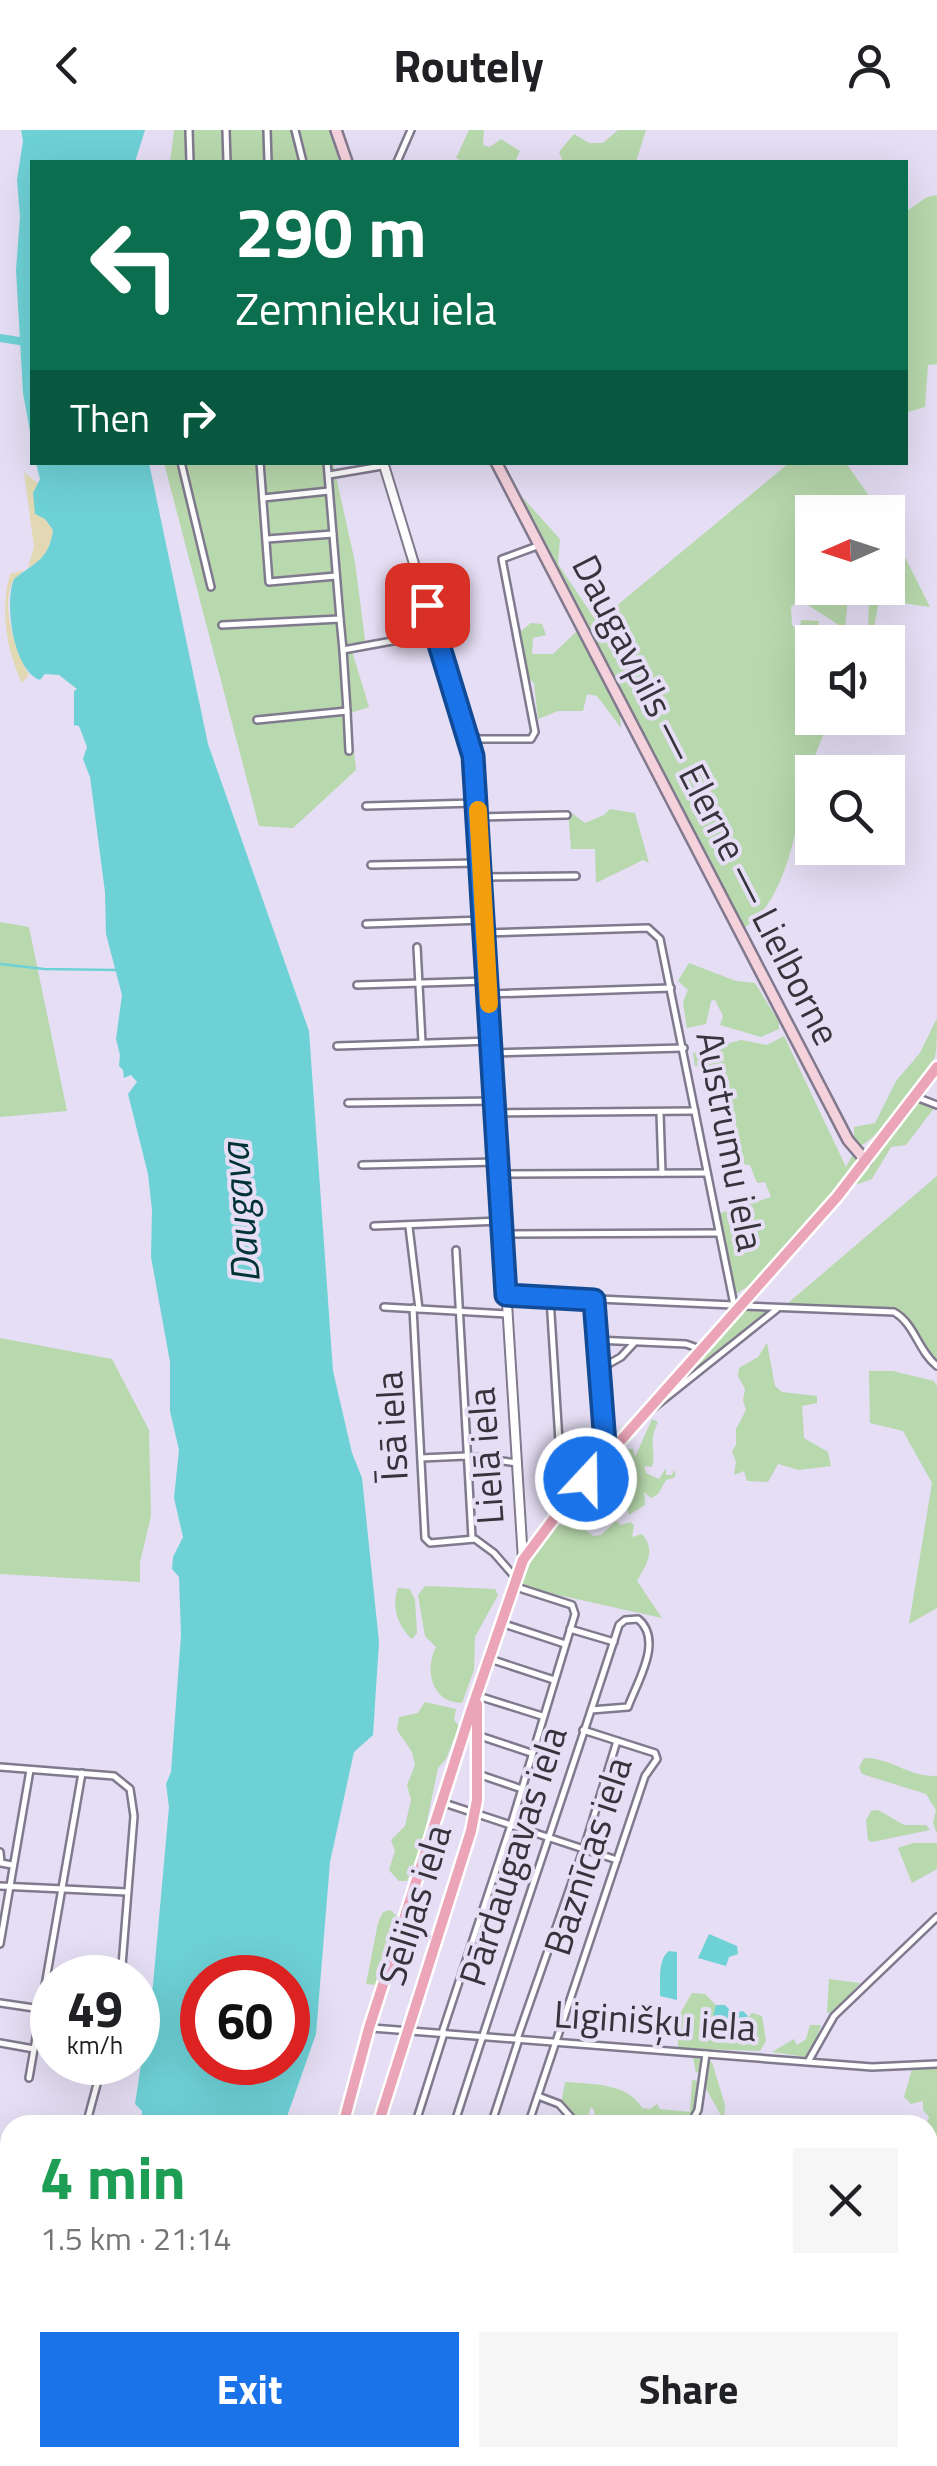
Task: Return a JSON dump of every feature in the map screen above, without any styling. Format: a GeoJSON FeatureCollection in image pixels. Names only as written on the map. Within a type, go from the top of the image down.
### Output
{"type":"FeatureCollection","features":[{"type":"Feature","properties":{"kind":"main road"},"geometry":{"type":"LineString","coordinates":[[336,130],[345,160]]}},
{"type":"Feature","properties":{"kind":"main road","name":"Daugavpils — Elerne — Lielborne"},"geometry":{"type":"LineString","coordinates":[[498,465],[848,1140],[866,1161]]}},
{"type":"Feature","properties":{"kind":"main road"},"geometry":{"type":"LineString","coordinates":[[523,1560],[567,1501],[866,1161],[937,1066]]}},
{"type":"Feature","properties":{"kind":"main road","name":"Lielā iela"},"geometry":{"type":"LineString","coordinates":[[346,2115],[369,2028],[523,1560]]}},
{"type":"Feature","properties":{"kind":"main road","name":"Sēlijas iela"},"geometry":{"type":"LineString","coordinates":[[381,2115],[475,1814],[477,1697]]}},
{"type":"Feature","properties":{"kind":"street"},"geometry":{"type":"LineString","coordinates":[[189,130],[190,160]]}},
{"type":"Feature","properties":{"kind":"street"},"geometry":{"type":"LineString","coordinates":[[226,130],[227,160]]}},
{"type":"Feature","properties":{"kind":"street"},"geometry":{"type":"LineString","coordinates":[[267,130],[268,160]]}},
{"type":"Feature","properties":{"kind":"street"},"geometry":{"type":"LineString","coordinates":[[295,130],[302,160]]}},
{"type":"Feature","properties":{"kind":"street"},"geometry":{"type":"LineString","coordinates":[[398,160],[410,130]]}},
{"type":"Feature","properties":{"kind":"street"},"geometry":{"type":"LineString","coordinates":[[182,465],[211,587]]}},
{"type":"Feature","properties":{"kind":"street"},"geometry":{"type":"LineString","coordinates":[[260,465],[269,582],[336,576]]}},
{"type":"Feature","properties":{"kind":"street"},"geometry":{"type":"LineString","coordinates":[[327,465],[350,751]]}},
{"type":"Feature","properties":{"kind":"street"},"geometry":{"type":"LineString","coordinates":[[329,475],[377,465]]}},
{"type":"Feature","properties":{"kind":"street","name":"Lielā iela"},"geometry":{"type":"LineString","coordinates":[[382,465],[473,756],[523,1560]]}},
{"type":"Feature","properties":{"kind":"street"},"geometry":{"type":"LineString","coordinates":[[263,498],[329,491]]}},
{"type":"Feature","properties":{"kind":"street"},"geometry":{"type":"LineString","coordinates":[[267,540],[333,534]]}},
{"type":"Feature","properties":{"kind":"street"},"geometry":{"type":"LineString","coordinates":[[466,732],[479,739],[532,739],[535,732],[502,558],[540,545]]}},
{"type":"Feature","properties":{"kind":"street"},"geometry":{"type":"LineString","coordinates":[[222,624],[340,619]]}},
{"type":"Feature","properties":{"kind":"street"},"geometry":{"type":"LineString","coordinates":[[343,650],[436,633]]}},
{"type":"Feature","properties":{"kind":"street"},"geometry":{"type":"LineString","coordinates":[[257,720],[347,712]]}},
{"type":"Feature","properties":{"kind":"street"},"geometry":{"type":"LineString","coordinates":[[473,756],[479,739]]}},
{"type":"Feature","properties":{"kind":"street"},"geometry":{"type":"LineString","coordinates":[[366,806],[478,803]]}},
{"type":"Feature","properties":{"kind":"street"},"geometry":{"type":"LineString","coordinates":[[478,817],[566,815]]}},
{"type":"Feature","properties":{"kind":"street"},"geometry":{"type":"LineString","coordinates":[[372,864],[481,862]]}},
{"type":"Feature","properties":{"kind":"street"},"geometry":{"type":"LineString","coordinates":[[482,877],[576,876]]}},
{"type":"Feature","properties":{"kind":"street"},"geometry":{"type":"LineString","coordinates":[[366,924],[483,920]]}},
{"type":"Feature","properties":{"kind":"street","name":"Austrumu iela"},"geometry":{"type":"LineString","coordinates":[[484,933],[648,928],[660,939],[720,1233],[740,1304]]}},
{"type":"Feature","properties":{"kind":"street"},"geometry":{"type":"LineString","coordinates":[[417,946],[422,1042]]}},
{"type":"Feature","properties":{"kind":"street"},"geometry":{"type":"LineString","coordinates":[[357,984],[488,981]]}},
{"type":"Feature","properties":{"kind":"street"},"geometry":{"type":"LineString","coordinates":[[488,994],[671,988]]}},
{"type":"Feature","properties":{"kind":"street"},"geometry":{"type":"LineString","coordinates":[[337,1046],[491,1041]]}},
{"type":"Feature","properties":{"kind":"street"},"geometry":{"type":"LineString","coordinates":[[491,1053],[684,1048]]}},
{"type":"Feature","properties":{"kind":"street"},"geometry":{"type":"LineString","coordinates":[[916,1097],[937,1105]]}},
{"type":"Feature","properties":{"kind":"street"},"geometry":{"type":"LineString","coordinates":[[348,1103],[495,1102]]}},
{"type":"Feature","properties":{"kind":"street"},"geometry":{"type":"LineString","coordinates":[[496,1113],[695,1111]]}},
{"type":"Feature","properties":{"kind":"street"},"geometry":{"type":"LineString","coordinates":[[660,1113],[662,1173]]}},
{"type":"Feature","properties":{"kind":"street"},"geometry":{"type":"LineString","coordinates":[[362,1165],[498,1162]]}},
{"type":"Feature","properties":{"kind":"street"},"geometry":{"type":"LineString","coordinates":[[499,1174],[708,1172]]}},
{"type":"Feature","properties":{"kind":"street"},"geometry":{"type":"LineString","coordinates":[[374,1226],[501,1222]]}},
{"type":"Feature","properties":{"kind":"street","name":"Īsā iela"},"geometry":{"type":"LineString","coordinates":[[409,1226],[427,1540],[472,1538]]}},
{"type":"Feature","properties":{"kind":"street"},"geometry":{"type":"LineString","coordinates":[[502,1234],[720,1233]]}},
{"type":"Feature","properties":{"kind":"street"},"geometry":{"type":"LineString","coordinates":[[418,2115],[574,1608],[514,1582],[494,1553],[472,1538],[456,1250]]}},
{"type":"Feature","properties":{"kind":"street"},"geometry":{"type":"LineString","coordinates":[[506,1295],[894,1312],[907,1322],[919,1348],[937,1366]]}},
{"type":"Feature","properties":{"kind":"street"},"geometry":{"type":"LineString","coordinates":[[550,1298],[562,1489],[567,1501]]}},
{"type":"Feature","properties":{"kind":"street"},"geometry":{"type":"LineString","coordinates":[[594,1300],[606,1457]]}},
{"type":"Feature","properties":{"kind":"street"},"geometry":{"type":"LineString","coordinates":[[384,1308],[508,1314]]}},
{"type":"Feature","properties":{"kind":"street"},"geometry":{"type":"LineString","coordinates":[[648,1410],[660,1406],[780,1308]]}},
{"type":"Feature","properties":{"kind":"street"},"geometry":{"type":"LineString","coordinates":[[595,1340],[686,1344],[703,1350]]}},
{"type":"Feature","properties":{"kind":"street"},"geometry":{"type":"LineString","coordinates":[[598,1370],[634,1343]]}},
{"type":"Feature","properties":{"kind":"street"},"geometry":{"type":"LineString","coordinates":[[598,1378],[604,1377],[607,1366]]}},
{"type":"Feature","properties":{"kind":"street"},"geometry":{"type":"LineString","coordinates":[[422,1458],[466,1456],[517,1463]]}},
{"type":"Feature","properties":{"kind":"street"},"geometry":{"type":"LineString","coordinates":[[521,1524],[530,1532],[543,1531]]}},
{"type":"Feature","properties":{"kind":"street","name":"Pārdaugavas iela"},"geometry":{"type":"LineString","coordinates":[[457,2115],[590,1710],[620,1625],[625,1620],[638,1620],[646,1627],[650,1644],[628,1708],[590,1710]]}},
{"type":"Feature","properties":{"kind":"street"},"geometry":{"type":"LineString","coordinates":[[501,1623],[565,1644]]}},
{"type":"Feature","properties":{"kind":"street"},"geometry":{"type":"LineString","coordinates":[[570,1629],[614,1642]]}},
{"type":"Feature","properties":{"kind":"street"},"geometry":{"type":"LineString","coordinates":[[489,1658],[554,1680]]}},
{"type":"Feature","properties":{"kind":"street"},"geometry":{"type":"LineString","coordinates":[[477,1697],[542,1716]]}},
{"type":"Feature","properties":{"kind":"street"},"geometry":{"type":"LineString","coordinates":[[494,2115],[617,1741],[584,1730]]}},
{"type":"Feature","properties":{"kind":"street"},"geometry":{"type":"LineString","coordinates":[[476,1736],[531,1753]]}},
{"type":"Feature","properties":{"kind":"street","name":"Baznīcas iela"},"geometry":{"type":"LineString","coordinates":[[531,2115],[645,1776],[658,1759],[654,1753],[617,1741]]}},
{"type":"Feature","properties":{"kind":"street"},"geometry":{"type":"LineString","coordinates":[[0,1767],[114,1776],[126,1783],[134,1802],[123,1955]]}},
{"type":"Feature","properties":{"kind":"street"},"geometry":{"type":"LineString","coordinates":[[0,1944],[30,1770]]}},
{"type":"Feature","properties":{"kind":"street"},"geometry":{"type":"LineString","coordinates":[[49,1955],[82,1773]]}},
{"type":"Feature","properties":{"kind":"street"},"geometry":{"type":"LineString","coordinates":[[478,1774],[520,1788]]}},
{"type":"Feature","properties":{"kind":"street"},"geometry":{"type":"LineString","coordinates":[[442,1802],[617,1860]]}},
{"type":"Feature","properties":{"kind":"street"},"geometry":{"type":"LineString","coordinates":[[0,1852],[1,1863],[13,1865]]}},
{"type":"Feature","properties":{"kind":"street"},"geometry":{"type":"LineString","coordinates":[[0,1886],[128,1892]]}},
{"type":"Feature","properties":{"kind":"street"},"geometry":{"type":"LineString","coordinates":[[808,2060],[834,2016],[937,1917]]}},
{"type":"Feature","properties":{"kind":"street"},"geometry":{"type":"LineString","coordinates":[[0,2003],[30,2007]]}},
{"type":"Feature","properties":{"kind":"street","name":"Liginišķu iela"},"geometry":{"type":"LineString","coordinates":[[369,2028],[872,2066],[937,2064]]}},
{"type":"Feature","properties":{"kind":"street"},"geometry":{"type":"LineString","coordinates":[[0,2043],[30,2048]]}},
{"type":"Feature","properties":{"kind":"street"},"geometry":{"type":"LineString","coordinates":[[695,2115],[706,2054]]}},
{"type":"Feature","properties":{"kind":"street"},"geometry":{"type":"LineString","coordinates":[[29,2078],[30,2072]]}},
{"type":"Feature","properties":{"kind":"street"},"geometry":{"type":"LineString","coordinates":[[89,2115],[97,2085]]}},
{"type":"Feature","properties":{"kind":"street"},"geometry":{"type":"LineString","coordinates":[[538,2096],[559,2104],[569,2115]]}},
{"type":"Feature","properties":{"kind":"shaded area"},"geometry":{"type":"Polygon","coordinates":[[[174,130],[331,130],[338,160],[170,160],[174,130]]]}},
{"type":"Feature","properties":{"kind":"shaded area"},"geometry":{"type":"Polygon","coordinates":[[[469,130],[484,130],[483,145],[490,147],[501,139],[520,151],[516,160],[456,158],[469,130]]]}},
{"type":"Feature","properties":{"kind":"shaded area"},"geometry":{"type":"Polygon","coordinates":[[[618,130],[646,130],[637,160],[562,160],[559,152],[574,134],[589,143],[603,143],[618,130]]]}},
{"type":"Feature","properties":{"kind":"shaded area"},"geometry":{"type":"Polygon","coordinates":[[[937,195],[937,364],[928,365],[925,407],[908,412],[908,210],[937,195]]]}},
{"type":"Feature","properties":{"kind":"shaded area"},"geometry":{"type":"Polygon","coordinates":[[[165,465],[333,465],[355,562],[366,648],[352,651],[369,707],[350,713],[356,770],[293,828],[259,826],[165,465]]]}},
{"type":"Feature","properties":{"kind":"shaded area"},"geometry":{"type":"Polygon","coordinates":[[[787,465],[847,465],[868,495],[795,495],[795,604],[791,607],[795,628],[795,735],[823,735],[815,755],[795,755],[795,835],[788,860],[771,899],[744,928],[520,503],[523,498],[560,539],[558,564],[597,622],[787,465]]]}},
{"type":"Feature","properties":{"kind":"shaded area"},"geometry":{"type":"Polygon","coordinates":[[[905,557],[930,607],[905,604],[905,557]]]}},
{"type":"Feature","properties":{"kind":"shaded area"},"geometry":{"type":"Polygon","coordinates":[[[808,605],[847,605],[845,625],[839,625],[808,605]]]}},
{"type":"Feature","properties":{"kind":"shaded area"},"geometry":{"type":"Polygon","coordinates":[[[869,605],[878,605],[875,625],[868,625],[869,605]]]}},
{"type":"Feature","properties":{"kind":"shaded area"},"geometry":{"type":"Polygon","coordinates":[[[801,620],[819,621],[818,625],[800,625],[801,620]]]}},
{"type":"Feature","properties":{"kind":"shaded area"},"geometry":{"type":"Polygon","coordinates":[[[531,623],[542,624],[546,635],[533,638],[532,654],[553,654],[578,630],[620,714],[621,728],[597,696],[587,694],[583,711],[558,711],[538,719],[534,683],[519,670],[513,638],[531,623]]]}},
{"type":"Feature","properties":{"kind":"shaded area"},"geometry":{"type":"Polygon","coordinates":[[[610,809],[635,813],[649,863],[643,860],[596,883],[595,849],[571,849],[568,810],[585,823],[610,809]]]}},
{"type":"Feature","properties":{"kind":"shaded area"},"geometry":{"type":"Polygon","coordinates":[[[0,922],[29,927],[67,1111],[0,1117],[0,922]]]}},
{"type":"Feature","properties":{"kind":"shaded area"},"geometry":{"type":"Polygon","coordinates":[[[689,963],[736,981],[755,983],[779,1022],[779,1029],[761,1037],[720,1025],[723,1016],[715,1000],[711,1001],[706,1024],[687,1028],[683,1002],[688,990],[678,981],[689,963]]]}},
{"type":"Feature","properties":{"kind":"shaded area"},"geometry":{"type":"Polygon","coordinates":[[[937,1018],[936,1053],[930,1066],[888,1122],[859,1146],[854,1127],[875,1123],[896,1081],[920,1053],[937,1018]]]}},
{"type":"Feature","properties":{"kind":"shaded area"},"geometry":{"type":"Polygon","coordinates":[[[784,1036],[846,1167],[853,1154],[858,1164],[755,1282],[734,1295],[718,1214],[771,1197],[765,1182],[757,1183],[750,1165],[744,1164],[724,1068],[695,1066],[693,1053],[741,1040],[767,1045],[784,1036]]]}},
{"type":"Feature","properties":{"kind":"shaded area"},"geometry":{"type":"Polygon","coordinates":[[[917,1101],[934,1108],[906,1145],[891,1147],[872,1179],[855,1185],[917,1101]]]}},
{"type":"Feature","properties":{"kind":"shaded area"},"geometry":{"type":"Polygon","coordinates":[[[937,1176],[937,1362],[900,1311],[787,1304],[937,1176]]]}},
{"type":"Feature","properties":{"kind":"shaded area"},"geometry":{"type":"Polygon","coordinates":[[[744,1309],[775,1309],[660,1403],[744,1309]]]}},
{"type":"Feature","properties":{"kind":"shaded area"},"geometry":{"type":"Polygon","coordinates":[[[0,1338],[112,1359],[149,1430],[151,1516],[140,1562],[140,1582],[0,1574],[0,1338]]]}},
{"type":"Feature","properties":{"kind":"shaded area"},"geometry":{"type":"Polygon","coordinates":[[[767,1343],[775,1386],[782,1392],[817,1396],[817,1403],[802,1406],[804,1438],[828,1452],[831,1466],[799,1470],[778,1464],[768,1482],[747,1481],[744,1471],[734,1475],[736,1462],[732,1451],[736,1429],[746,1410],[739,1368],[758,1357],[767,1343]]]}},
{"type":"Feature","properties":{"kind":"shaded area"},"geometry":{"type":"Polygon","coordinates":[[[869,1371],[893,1371],[934,1381],[937,1386],[937,1608],[909,1624],[932,1483],[903,1431],[870,1423],[869,1371]]]}},
{"type":"Feature","properties":{"kind":"shaded area"},"geometry":{"type":"Polygon","coordinates":[[[652,1419],[658,1422],[653,1436],[652,1467],[644,1466],[646,1473],[659,1479],[666,1468],[666,1475],[672,1475],[674,1470],[676,1474],[651,1498],[644,1492],[645,1505],[629,1515],[627,1508],[621,1506],[622,1500],[617,1500],[614,1457],[619,1448],[633,1449],[635,1457],[652,1419]]]}},
{"type":"Feature","properties":{"kind":"shaded area"},"geometry":{"type":"Polygon","coordinates":[[[606,1464],[611,1469],[613,1488],[609,1499],[597,1496],[596,1502],[579,1516],[559,1518],[606,1464]]]}},
{"type":"Feature","properties":{"kind":"shaded area"},"geometry":{"type":"Polygon","coordinates":[[[616,1521],[634,1525],[632,1537],[642,1534],[649,1546],[649,1558],[637,1581],[662,1618],[519,1584],[549,1528],[573,1524],[593,1536],[601,1535],[616,1521]]]}},
{"type":"Feature","properties":{"kind":"shaded area"},"geometry":{"type":"Polygon","coordinates":[[[425,1586],[495,1589],[498,1595],[475,1637],[474,1670],[462,1703],[444,1697],[433,1684],[431,1665],[436,1647],[425,1636],[418,1595],[425,1586]]]}},
{"type":"Feature","properties":{"kind":"shaded area"},"geometry":{"type":"Polygon","coordinates":[[[398,1588],[410,1589],[415,1600],[417,1633],[412,1639],[397,1616],[398,1588]]]}},
{"type":"Feature","properties":{"kind":"shaded area"},"geometry":{"type":"Polygon","coordinates":[[[425,1702],[456,1709],[454,1720],[459,1726],[446,1759],[438,1768],[422,1845],[407,1881],[399,1881],[389,1870],[395,1851],[391,1840],[405,1826],[411,1800],[407,1785],[415,1765],[412,1752],[397,1730],[399,1717],[418,1713],[425,1702]]]}},
{"type":"Feature","properties":{"kind":"shaded area"},"geometry":{"type":"Polygon","coordinates":[[[864,1758],[937,1776],[937,1834],[933,1823],[936,1810],[926,1794],[862,1774],[859,1767],[864,1758]]]}},
{"type":"Feature","properties":{"kind":"shaded area"},"geometry":{"type":"Polygon","coordinates":[[[878,1810],[904,1825],[926,1825],[930,1830],[872,1842],[868,1840],[866,1820],[871,1811],[878,1810]]]}},
{"type":"Feature","properties":{"kind":"shaded area"},"geometry":{"type":"Polygon","coordinates":[[[913,1843],[937,1843],[937,1869],[912,1883],[898,1848],[913,1843]]]}},
{"type":"Feature","properties":{"kind":"shaded area"},"geometry":{"type":"Polygon","coordinates":[[[390,1910],[397,1916],[378,1985],[366,1984],[378,1923],[383,1912],[390,1910]]]}},
{"type":"Feature","properties":{"kind":"shaded area"},"geometry":{"type":"Polygon","coordinates":[[[829,1979],[860,1983],[834,2012],[827,2013],[829,1979]]]}},
{"type":"Feature","properties":{"kind":"shaded area"},"geometry":{"type":"Polygon","coordinates":[[[692,1993],[705,1994],[716,2005],[711,2028],[740,2027],[752,2013],[762,2016],[766,2041],[760,2051],[678,2048],[678,2017],[692,1993]]]}},
{"type":"Feature","properties":{"kind":"shaded area"},"geometry":{"type":"Polygon","coordinates":[[[810,2025],[821,2025],[806,2057],[772,2052],[794,2039],[797,2045],[806,2039],[810,2025]]]}},
{"type":"Feature","properties":{"kind":"shaded area"},"geometry":{"type":"Polygon","coordinates":[[[693,2057],[712,2062],[724,2115],[721,2115],[704,2085],[702,2070],[696,2073],[693,2057]]]}},
{"type":"Feature","properties":{"kind":"shaded area"},"geometry":{"type":"Polygon","coordinates":[[[937,2068],[937,2115],[927,2115],[923,2101],[911,2104],[904,2097],[912,2069],[937,2068]]]}},
{"type":"Feature","properties":{"kind":"shaded area"},"geometry":{"type":"Polygon","coordinates":[[[692,2080],[699,2081],[692,2115],[594,2115],[591,2107],[588,2115],[571,2115],[561,2104],[565,2082],[619,2089],[642,2108],[650,2109],[657,2104],[660,2109],[690,2112],[692,2080]]]}},
{"type":"Feature","properties":{"kind":"sand"},"geometry":{"type":"Polygon","coordinates":[[[24,472],[39,484],[45,519],[53,530],[46,552],[28,568],[34,547],[24,472]]]}},
{"type":"Feature","properties":{"kind":"sand"},"geometry":{"type":"Polygon","coordinates":[[[24,570],[13,581],[8,603],[15,642],[29,675],[22,683],[9,643],[5,601],[10,574],[24,570]]]}},
{"type":"Feature","properties":{"kind":"water"},"geometry":{"type":"Polygon","coordinates":[[[21,130],[145,130],[136,160],[30,160],[30,432],[23,393],[16,270],[20,217],[17,180],[21,130]]]}},
{"type":"Feature","properties":{"kind":"water","name":"Daugava"},"geometry":{"type":"Polygon","coordinates":[[[36,465],[149,465],[208,744],[309,1031],[333,1371],[352,1453],[362,1478],[379,1642],[373,1735],[354,1752],[330,1862],[316,2034],[310,2051],[310,1955],[180,1955],[180,2085],[298,2085],[288,2115],[142,2115],[135,2104],[138,2085],[160,2085],[160,1955],[156,1955],[169,1807],[166,1784],[171,1772],[181,1635],[179,1577],[172,1569],[183,1537],[174,1498],[179,1450],[170,1411],[170,1362],[151,1257],[148,1174],[128,1094],[137,1082],[131,1075],[124,1078],[119,1066],[116,1039],[122,995],[106,934],[105,892],[90,777],[83,759],[87,747],[79,726],[74,725],[77,689],[59,675],[45,674],[40,680],[31,674],[23,664],[13,635],[10,603],[14,579],[40,559],[53,530],[35,514],[33,493],[40,479],[36,465]]]}},
{"type":"Feature","properties":{"kind":"water"},"geometry":{"type":"Polygon","coordinates":[[[709,1934],[737,1946],[738,1954],[729,1957],[726,1966],[698,1958],[709,1934]]]}},
{"type":"Feature","properties":{"kind":"water"},"geometry":{"type":"Polygon","coordinates":[[[669,1951],[677,1952],[677,2000],[660,1996],[661,1965],[669,1951]]]}},
{"type":"Feature","properties":{"kind":"water"},"geometry":{"type":"Polygon","coordinates":[[[716,2005],[743,2011],[748,2016],[725,2039],[710,2028],[716,2005]]]}},
{"type":"Feature","properties":{"kind":"waterway"},"geometry":{"type":"LineString","coordinates":[[0,338],[30,343]]}},
{"type":"Feature","properties":{"kind":"waterway"},"geometry":{"type":"LineString","coordinates":[[0,964],[116,970]]}},
{"type":"Feature","properties":{"kind":"slow traffic"},"geometry":{"type":"LineString","coordinates":[[478,810],[489,1004]]}},
{"type":"Feature","properties":{"kind":"route"},"geometry":{"type":"LineString","coordinates":[[427,605],[473,756],[506,1295],[594,1300],[606,1457],[586,1479]]}}]}
